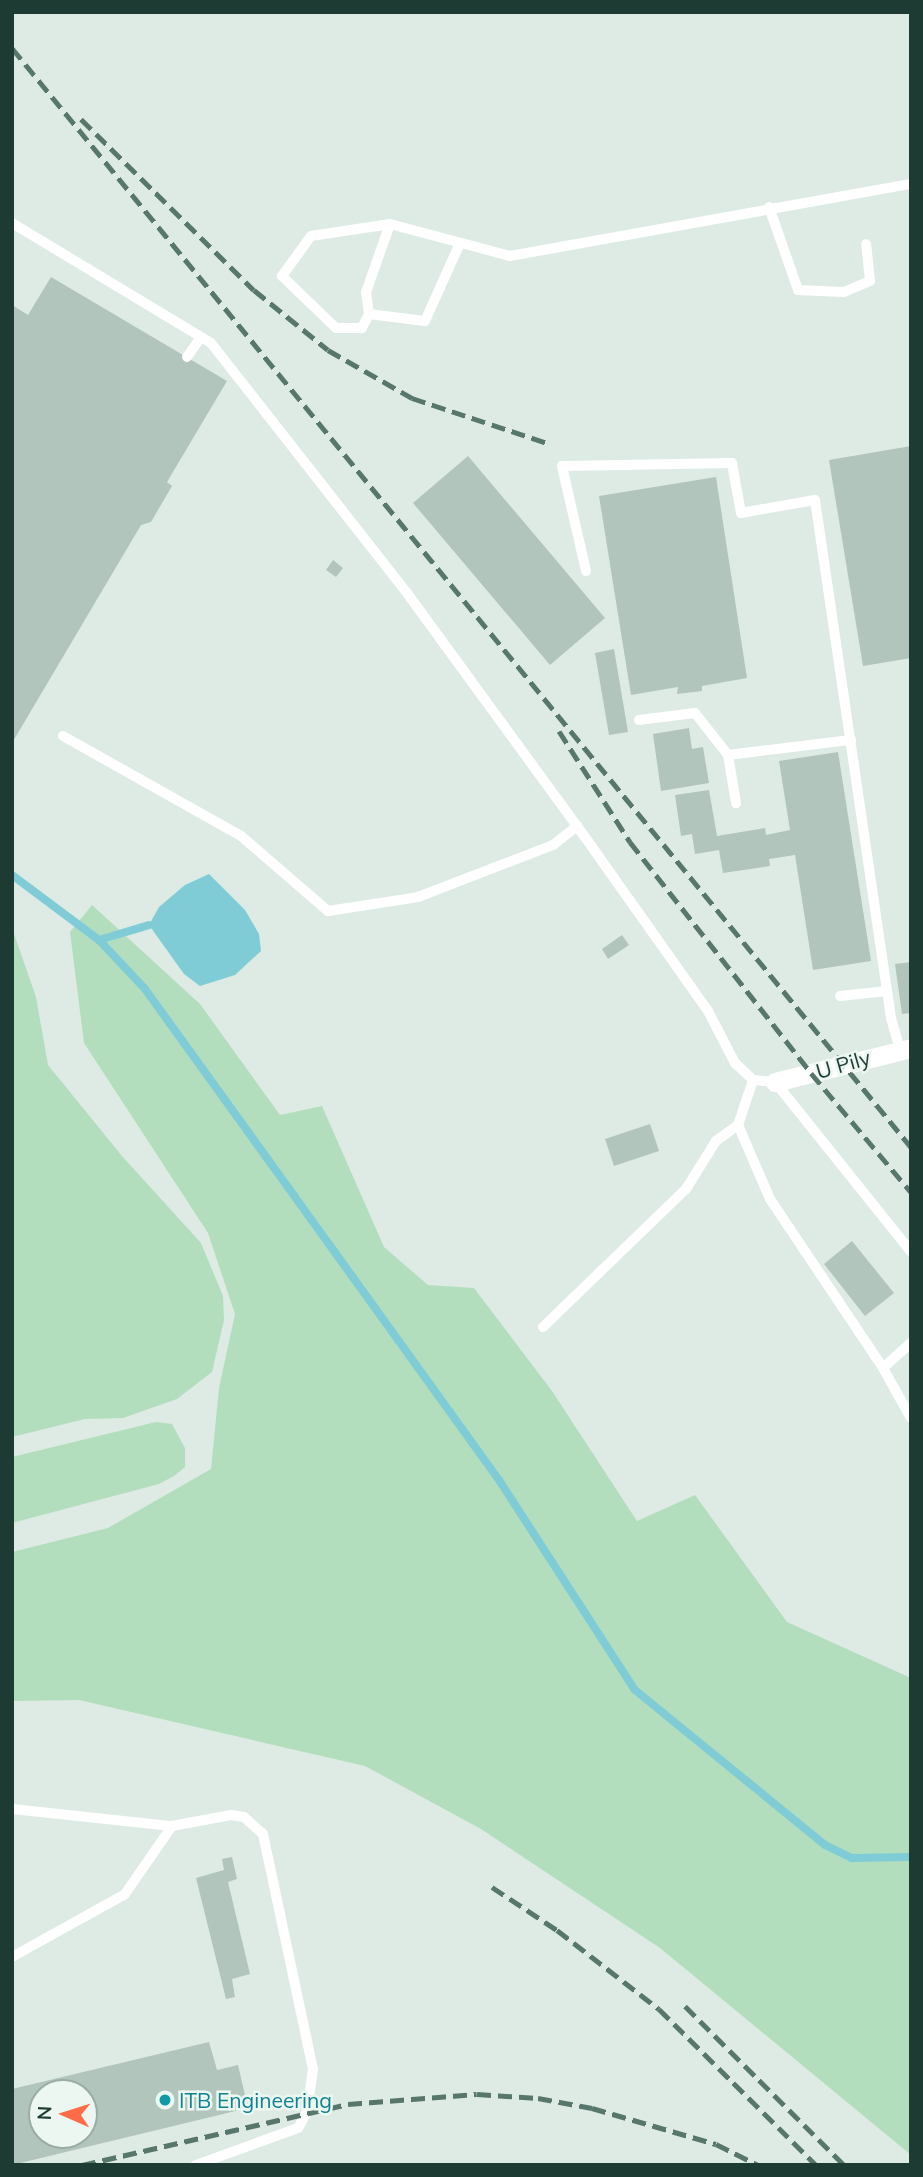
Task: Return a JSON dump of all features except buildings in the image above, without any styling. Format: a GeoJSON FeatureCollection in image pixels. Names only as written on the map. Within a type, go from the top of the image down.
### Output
{"type":"FeatureCollection","features":[{"type":"Feature","properties":{"kind":"street","name":"U Pily"},"geometry":{"type":"LineString","coordinates":[[775,1082],[905,1048]]}},
{"type":"Feature","properties":{"kind":"lane"},"geometry":{"type":"LineString","coordinates":[[390,225],[366,292],[369,314],[362,328],[336,328],[282,276],[311,236],[390,225],[510,256],[769,207],[911,184]]}},
{"type":"Feature","properties":{"kind":"lane"},"geometry":{"type":"LineString","coordinates":[[769,207],[799,290],[844,292],[870,281],[866,244]]}},
{"type":"Feature","properties":{"kind":"lane"},"geometry":{"type":"LineString","coordinates":[[12,223],[211,343],[400,584],[708,1011],[735,1063],[753,1080],[775,1082],[911,1252]]}},
{"type":"Feature","properties":{"kind":"lane"},"geometry":{"type":"LineString","coordinates":[[369,314],[425,321],[460,243]]}},
{"type":"Feature","properties":{"kind":"lane"},"geometry":{"type":"LineString","coordinates":[[187,357],[201,337]]}},
{"type":"Feature","properties":{"kind":"lane"},"geometry":{"type":"LineString","coordinates":[[586,571],[562,466],[732,463],[741,513],[815,500],[887,991],[905,1048]]}},
{"type":"Feature","properties":{"kind":"lane"},"geometry":{"type":"LineString","coordinates":[[639,720],[695,713],[728,755],[736,803]]}},
{"type":"Feature","properties":{"kind":"lane"},"geometry":{"type":"LineString","coordinates":[[63,736],[241,836],[328,911],[418,897],[553,845],[576,826]]}},
{"type":"Feature","properties":{"kind":"lane"},"geometry":{"type":"LineString","coordinates":[[728,755],[851,740]]}},
{"type":"Feature","properties":{"kind":"lane"},"geometry":{"type":"LineString","coordinates":[[840,996],[887,991]]}},
{"type":"Feature","properties":{"kind":"lane"},"geometry":{"type":"LineString","coordinates":[[543,1326],[686,1189],[716,1141],[738,1125],[753,1080]]}},
{"type":"Feature","properties":{"kind":"lane"},"geometry":{"type":"LineString","coordinates":[[738,1125],[770,1199],[883,1368],[911,1418]]}},
{"type":"Feature","properties":{"kind":"lane"},"geometry":{"type":"LineString","coordinates":[[883,1368],[911,1343]]}},
{"type":"Feature","properties":{"kind":"lane"},"geometry":{"type":"LineString","coordinates":[[12,1809],[172,1826],[231,1815],[244,1817],[263,1833],[313,2069],[307,2112],[298,2128],[195,2165]]}},
{"type":"Feature","properties":{"kind":"lane"},"geometry":{"type":"LineString","coordinates":[[12,1957],[125,1894],[172,1826]]}},
{"type":"Feature","properties":{"kind":"green space"},"geometry":{"type":"Polygon","coordinates":[[[92,905],[200,1004],[280,1115],[322,1106],[384,1247],[428,1285],[474,1288],[552,1391],[637,1521],[695,1495],[787,1622],[911,1678],[911,2155],[660,1948],[481,1829],[365,1766],[79,1700],[12,1701],[12,1552],[108,1528],[211,1469],[219,1388],[235,1314],[208,1233],[84,1043],[70,932],[92,905]]]}},
{"type":"Feature","properties":{"kind":"green space"},"geometry":{"type":"Polygon","coordinates":[[[12,928],[36,997],[48,1065],[122,1156],[201,1243],[223,1296],[224,1320],[212,1372],[177,1399],[123,1418],[85,1419],[12,1437],[12,928]]]}},
{"type":"Feature","properties":{"kind":"green space"},"geometry":{"type":"Polygon","coordinates":[[[156,1422],[172,1424],[185,1448],[185,1467],[174,1476],[159,1484],[12,1523],[12,1457],[156,1422]]]}},
{"type":"Feature","properties":{"kind":"water"},"geometry":{"type":"Polygon","coordinates":[[[209,874],[245,910],[259,934],[261,951],[235,975],[200,986],[184,974],[149,925],[159,907],[185,885],[209,874]]]}},
{"type":"Feature","properties":{"kind":"waterway"},"geometry":{"type":"LineString","coordinates":[[12,875],[99,940],[145,989],[499,1480],[635,1690],[825,1845],[852,1858],[911,1857]]}},
{"type":"Feature","properties":{"kind":"waterway"},"geometry":{"type":"LineString","coordinates":[[99,940],[149,925]]}},
{"type":"Feature","properties":{"kind":"railway"},"geometry":{"type":"LineString","coordinates":[[12,48],[911,1147]]}},
{"type":"Feature","properties":{"kind":"railway"},"geometry":{"type":"LineString","coordinates":[[81,119],[254,290],[328,350],[412,398],[547,443]]}},
{"type":"Feature","properties":{"kind":"railway"},"geometry":{"type":"LineString","coordinates":[[559,731],[630,842],[811,1073],[911,1192]]}},
{"type":"Feature","properties":{"kind":"railway"},"geometry":{"type":"LineString","coordinates":[[492,1887],[557,1930],[659,2009],[816,2165]]}},
{"type":"Feature","properties":{"kind":"railway"},"geometry":{"type":"LineString","coordinates":[[685,2006],[844,2165]]}},
{"type":"Feature","properties":{"kind":"railway"},"geometry":{"type":"LineString","coordinates":[[82,2165],[348,2104],[477,2094],[538,2098],[592,2108],[716,2144],[758,2165]]}},
{"type":"Feature","properties":{"kind":"place","name":"ITB Engineering"},"geometry":{"type":"Point","coordinates":[165,2100]}}]}
